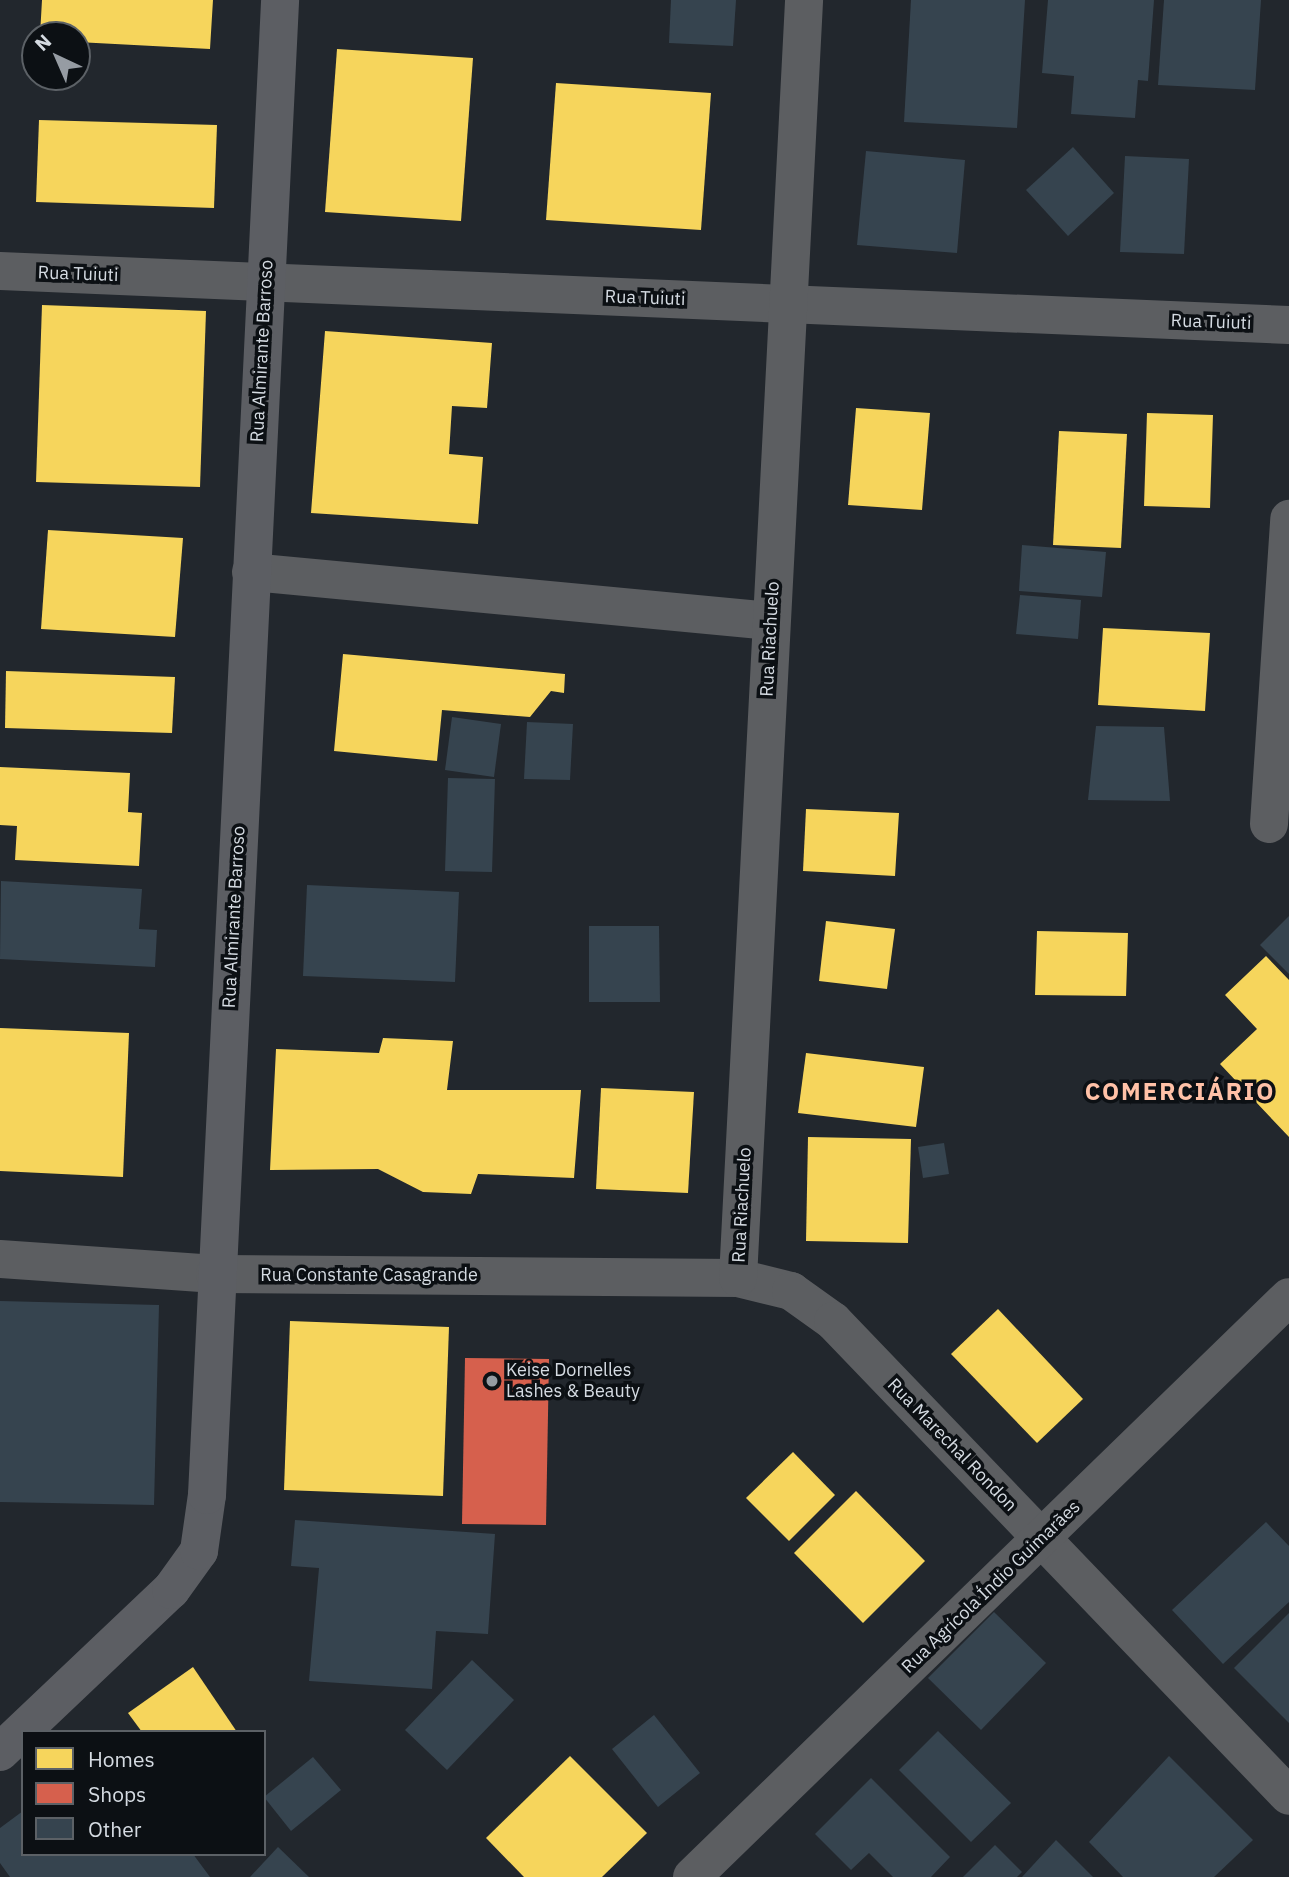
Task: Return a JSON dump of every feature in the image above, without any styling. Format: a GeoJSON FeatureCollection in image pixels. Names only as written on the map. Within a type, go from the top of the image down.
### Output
{"type":"FeatureCollection","features":[{"type":"Feature","properties":{"kind":"main road","name":"Rua Almirante Barroso"},"geometry":{"type":"LineString","coordinates":[[23,1730],[171,1590],[199,1550],[207,1495],[215,1274],[280,0]]}},
{"type":"Feature","properties":{"kind":"main road","name":"Rua Almirante Barroso"},"geometry":{"type":"LineString","coordinates":[[0,1752],[21,1732]]}},
{"type":"Feature","properties":{"kind":"street","name":"Rua Riachuelo"},"geometry":{"type":"LineString","coordinates":[[738,1278],[804,0]]}},
{"type":"Feature","properties":{"kind":"street","name":"Rua Tuiuti"},"geometry":{"type":"LineString","coordinates":[[0,271],[1289,325]]}},
{"type":"Feature","properties":{"kind":"street"},"geometry":{"type":"LineString","coordinates":[[1269,824],[1289,519]]}},
{"type":"Feature","properties":{"kind":"street"},"geometry":{"type":"LineString","coordinates":[[251,572],[771,621]]}},
{"type":"Feature","properties":{"kind":"street","name":"Rua Constante Casagrande"},"geometry":{"type":"LineString","coordinates":[[0,1259],[215,1274],[738,1278]]}},
{"type":"Feature","properties":{"kind":"street","name":"Rua Marechal Rondon"},"geometry":{"type":"LineString","coordinates":[[738,1278],[791,1292],[833,1321],[1289,1796]]}},
{"type":"Feature","properties":{"kind":"street","name":"Rua Agrícola Índio Guimarães"},"geometry":{"type":"LineString","coordinates":[[692,1877],[1289,1297]]}},
{"type":"Feature","properties":{"kind":"building: Homes"},"geometry":{"type":"Polygon","coordinates":[[[42,0],[213,0],[210,49],[91,43],[91,21],[41,21],[42,0]]]}},
{"type":"Feature","properties":{"kind":"building: Homes"},"geometry":{"type":"Polygon","coordinates":[[[337,49],[473,58],[461,221],[325,212],[337,49]]]}},
{"type":"Feature","properties":{"kind":"building: Homes"},"geometry":{"type":"Polygon","coordinates":[[[556,83],[711,93],[701,230],[546,220],[556,83]]]}},
{"type":"Feature","properties":{"kind":"building: Homes"},"geometry":{"type":"Polygon","coordinates":[[[39,120],[217,125],[214,208],[36,202],[39,120]]]}},
{"type":"Feature","properties":{"kind":"building: Homes"},"geometry":{"type":"Polygon","coordinates":[[[42,305],[206,311],[200,487],[36,482],[42,305]]]}},
{"type":"Feature","properties":{"kind":"building: Homes"},"geometry":{"type":"Polygon","coordinates":[[[325,331],[492,343],[487,408],[452,406],[449,454],[483,457],[478,524],[311,513],[325,331]]]}},
{"type":"Feature","properties":{"kind":"building: Homes"},"geometry":{"type":"Polygon","coordinates":[[[856,408],[930,413],[922,510],[848,505],[856,408]]]}},
{"type":"Feature","properties":{"kind":"building: Homes"},"geometry":{"type":"Polygon","coordinates":[[[1147,413],[1213,415],[1210,508],[1144,506],[1147,413]]]}},
{"type":"Feature","properties":{"kind":"building: Homes"},"geometry":{"type":"Polygon","coordinates":[[[1059,431],[1127,434],[1121,548],[1053,545],[1059,431]]]}},
{"type":"Feature","properties":{"kind":"building: Homes"},"geometry":{"type":"Polygon","coordinates":[[[48,530],[183,538],[175,637],[41,629],[48,530]]]}},
{"type":"Feature","properties":{"kind":"building: Homes"},"geometry":{"type":"Polygon","coordinates":[[[1103,628],[1210,633],[1205,711],[1098,705],[1103,628]]]}},
{"type":"Feature","properties":{"kind":"building: Homes"},"geometry":{"type":"Polygon","coordinates":[[[343,654],[565,674],[564,693],[551,691],[530,717],[442,710],[437,761],[334,751],[343,654]]]}},
{"type":"Feature","properties":{"kind":"building: Homes"},"geometry":{"type":"Polygon","coordinates":[[[6,671],[175,677],[172,733],[5,728],[6,671]]]}},
{"type":"Feature","properties":{"kind":"building: Homes"},"geometry":{"type":"Polygon","coordinates":[[[0,767],[130,773],[128,812],[142,813],[139,866],[15,860],[17,826],[0,825],[0,767]]]}},
{"type":"Feature","properties":{"kind":"building: Homes"},"geometry":{"type":"Polygon","coordinates":[[[806,809],[899,813],[895,876],[803,871],[806,809]]]}},
{"type":"Feature","properties":{"kind":"building: Homes"},"geometry":{"type":"Polygon","coordinates":[[[826,921],[895,929],[887,989],[819,981],[826,921]]]}},
{"type":"Feature","properties":{"kind":"building: Homes"},"geometry":{"type":"Polygon","coordinates":[[[1037,931],[1128,933],[1126,996],[1035,995],[1037,931]]]}},
{"type":"Feature","properties":{"kind":"building: Homes"},"geometry":{"type":"Polygon","coordinates":[[[1266,956],[1289,980],[1289,1137],[1220,1064],[1257,1029],[1225,995],[1266,956]]]}},
{"type":"Feature","properties":{"kind":"building: Homes"},"geometry":{"type":"Polygon","coordinates":[[[0,1028],[129,1033],[123,1177],[0,1171],[0,1028]]]}},
{"type":"Feature","properties":{"kind":"building: Homes"},"geometry":{"type":"Polygon","coordinates":[[[383,1038],[453,1041],[447,1090],[581,1090],[574,1178],[478,1174],[471,1194],[423,1192],[378,1169],[270,1170],[276,1049],[379,1053],[383,1038]]]}},
{"type":"Feature","properties":{"kind":"building: Homes"},"geometry":{"type":"Polygon","coordinates":[[[806,1053],[924,1067],[916,1127],[798,1113],[806,1053]]]}},
{"type":"Feature","properties":{"kind":"building: Homes"},"geometry":{"type":"Polygon","coordinates":[[[601,1088],[694,1092],[688,1193],[596,1189],[601,1088]]]}},
{"type":"Feature","properties":{"kind":"building: Homes"},"geometry":{"type":"Polygon","coordinates":[[[808,1137],[911,1139],[908,1243],[806,1241],[808,1137]]]}},
{"type":"Feature","properties":{"kind":"building: Homes"},"geometry":{"type":"Polygon","coordinates":[[[998,1309],[1083,1399],[1037,1443],[951,1354],[998,1309]]]}},
{"type":"Feature","properties":{"kind":"building: Homes"},"geometry":{"type":"Polygon","coordinates":[[[290,1321],[449,1327],[443,1496],[284,1490],[290,1321]]]}},
{"type":"Feature","properties":{"kind":"building: Homes"},"geometry":{"type":"Polygon","coordinates":[[[793,1452],[835,1495],[789,1541],[746,1498],[793,1452]]]}},
{"type":"Feature","properties":{"kind":"building: Homes"},"geometry":{"type":"Polygon","coordinates":[[[856,1491],[925,1561],[863,1623],[794,1553],[856,1491]]]}},
{"type":"Feature","properties":{"kind":"building: Homes"},"geometry":{"type":"Polygon","coordinates":[[[193,1667],[236,1730],[141,1730],[128,1713],[193,1667]]]}},
{"type":"Feature","properties":{"kind":"building: Homes"},"geometry":{"type":"Polygon","coordinates":[[[570,1756],[647,1833],[602,1877],[524,1877],[486,1838],[570,1756]]]}},
{"type":"Feature","properties":{"kind":"building: Shops"},"geometry":{"type":"Polygon","coordinates":[[[465,1358],[549,1359],[546,1525],[462,1524],[465,1358]]]}},
{"type":"Feature","properties":{"kind":"building: Other"},"geometry":{"type":"Polygon","coordinates":[[[671,0],[736,0],[733,46],[669,43],[671,0]]]}},
{"type":"Feature","properties":{"kind":"building: Other"},"geometry":{"type":"Polygon","coordinates":[[[911,0],[1025,0],[1017,128],[904,122],[911,0]]]}},
{"type":"Feature","properties":{"kind":"building: Other"},"geometry":{"type":"Polygon","coordinates":[[[1048,0],[1154,0],[1148,81],[1138,80],[1135,118],[1071,114],[1074,76],[1042,73],[1048,0]]]}},
{"type":"Feature","properties":{"kind":"building: Other"},"geometry":{"type":"Polygon","coordinates":[[[1164,0],[1261,0],[1255,90],[1158,85],[1164,0]]]}},
{"type":"Feature","properties":{"kind":"building: Other"},"geometry":{"type":"Polygon","coordinates":[[[1073,147],[1114,193],[1068,236],[1026,190],[1073,147]]]}},
{"type":"Feature","properties":{"kind":"building: Other"},"geometry":{"type":"Polygon","coordinates":[[[866,151],[965,160],[957,253],[857,245],[866,151]]]}},
{"type":"Feature","properties":{"kind":"building: Other"},"geometry":{"type":"Polygon","coordinates":[[[1125,156],[1189,159],[1184,254],[1120,252],[1125,156]]]}},
{"type":"Feature","properties":{"kind":"building: Other"},"geometry":{"type":"Polygon","coordinates":[[[1022,545],[1106,552],[1102,597],[1019,591],[1022,545]]]}},
{"type":"Feature","properties":{"kind":"building: Other"},"geometry":{"type":"Polygon","coordinates":[[[1020,595],[1081,600],[1078,639],[1016,634],[1020,595]]]}},
{"type":"Feature","properties":{"kind":"building: Other"},"geometry":{"type":"Polygon","coordinates":[[[452,717],[501,724],[494,777],[445,770],[452,717]]]}},
{"type":"Feature","properties":{"kind":"building: Other"},"geometry":{"type":"Polygon","coordinates":[[[527,722],[573,724],[570,780],[524,779],[527,722]]]}},
{"type":"Feature","properties":{"kind":"building: Other"},"geometry":{"type":"Polygon","coordinates":[[[1096,726],[1164,727],[1170,801],[1088,800],[1096,726]]]}},
{"type":"Feature","properties":{"kind":"building: Other"},"geometry":{"type":"Polygon","coordinates":[[[448,778],[495,779],[492,872],[445,871],[448,778]]]}},
{"type":"Feature","properties":{"kind":"building: Other"},"geometry":{"type":"Polygon","coordinates":[[[1,881],[142,889],[139,929],[157,930],[155,967],[0,959],[1,881]]]}},
{"type":"Feature","properties":{"kind":"building: Other"},"geometry":{"type":"Polygon","coordinates":[[[307,885],[459,892],[455,982],[303,976],[307,885]]]}},
{"type":"Feature","properties":{"kind":"building: Other"},"geometry":{"type":"Polygon","coordinates":[[[1289,916],[1289,974],[1260,945],[1289,916]]]}},
{"type":"Feature","properties":{"kind":"building: Other"},"geometry":{"type":"Polygon","coordinates":[[[589,926],[659,926],[660,1002],[589,1002],[589,926]]]}},
{"type":"Feature","properties":{"kind":"building: Other"},"geometry":{"type":"Polygon","coordinates":[[[944,1143],[949,1174],[923,1178],[918,1147],[944,1143]]]}},
{"type":"Feature","properties":{"kind":"building: Other"},"geometry":{"type":"Polygon","coordinates":[[[0,1301],[159,1305],[154,1505],[0,1502],[0,1301]]]}},
{"type":"Feature","properties":{"kind":"building: Other"},"geometry":{"type":"Polygon","coordinates":[[[295,1520],[495,1534],[488,1634],[436,1631],[432,1689],[309,1681],[319,1568],[291,1566],[295,1520]]]}},
{"type":"Feature","properties":{"kind":"building: Other"},"geometry":{"type":"Polygon","coordinates":[[[1266,1522],[1289,1546],[1289,1602],[1223,1664],[1172,1610],[1266,1522]]]}},
{"type":"Feature","properties":{"kind":"building: Other"},"geometry":{"type":"Polygon","coordinates":[[[994,1612],[1046,1663],[981,1730],[928,1678],[994,1612]]]}},
{"type":"Feature","properties":{"kind":"building: Other"},"geometry":{"type":"Polygon","coordinates":[[[1289,1613],[1289,1723],[1234,1668],[1289,1613]]]}},
{"type":"Feature","properties":{"kind":"building: Other"},"geometry":{"type":"Polygon","coordinates":[[[472,1660],[514,1700],[447,1770],[405,1730],[472,1660]]]}},
{"type":"Feature","properties":{"kind":"building: Other"},"geometry":{"type":"Polygon","coordinates":[[[654,1715],[700,1773],[658,1807],[612,1749],[654,1715]]]}},
{"type":"Feature","properties":{"kind":"building: Other"},"geometry":{"type":"Polygon","coordinates":[[[938,1731],[1011,1803],[971,1842],[899,1770],[938,1731]]]}},
{"type":"Feature","properties":{"kind":"building: Other"},"geometry":{"type":"Polygon","coordinates":[[[1169,1756],[1253,1840],[1214,1877],[1123,1877],[1089,1842],[1169,1756]]]}},
{"type":"Feature","properties":{"kind":"building: Other"},"geometry":{"type":"Polygon","coordinates":[[[313,1757],[341,1790],[291,1831],[266,1800],[266,1795],[313,1757]]]}},
{"type":"Feature","properties":{"kind":"building: Other"},"geometry":{"type":"Polygon","coordinates":[[[871,1778],[950,1857],[931,1877],[893,1877],[869,1853],[851,1870],[815,1834],[871,1778]]]}},
{"type":"Feature","properties":{"kind":"building: Other"},"geometry":{"type":"Polygon","coordinates":[[[21,1812],[21,1856],[194,1856],[210,1877],[10,1877],[0,1863],[0,1828],[21,1812]]]}},
{"type":"Feature","properties":{"kind":"building: Other"},"geometry":{"type":"Polygon","coordinates":[[[1056,1840],[1093,1877],[1022,1877],[1056,1840]]]}},
{"type":"Feature","properties":{"kind":"building: Other"},"geometry":{"type":"Polygon","coordinates":[[[995,1845],[1022,1872],[1017,1877],[963,1877],[995,1845]]]}},
{"type":"Feature","properties":{"kind":"building: Other"},"geometry":{"type":"Polygon","coordinates":[[[278,1847],[309,1877],[250,1877],[278,1847]]]}},
{"type":"Feature","properties":{"kind":"place","name":"Keise Dornelles Lashes & Beauty"},"geometry":{"type":"Point","coordinates":[492,1381]}},
{"type":"Feature","properties":{"kind":"district","name":"COMERCIÁRIO"},"geometry":{"type":"Point","coordinates":[1180,1092]}}]}
